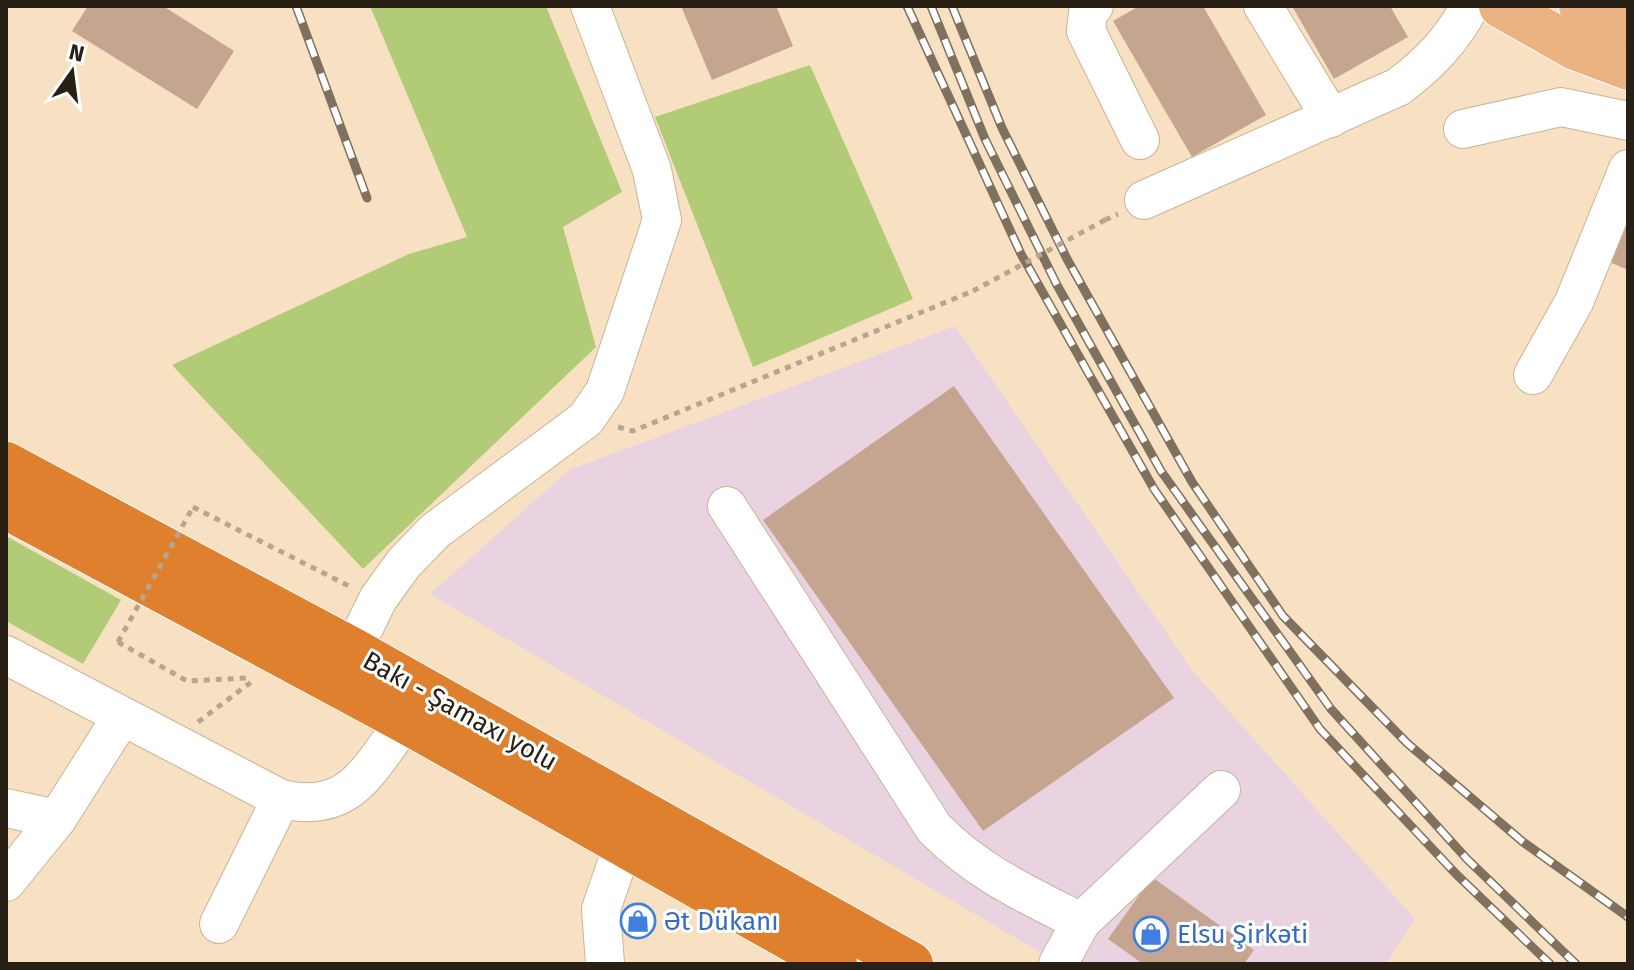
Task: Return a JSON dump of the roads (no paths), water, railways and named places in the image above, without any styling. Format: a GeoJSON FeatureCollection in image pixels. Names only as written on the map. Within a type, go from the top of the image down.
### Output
{"type":"FeatureCollection","features":[{"type":"Feature","properties":{"kind":"highway","name":"Bakı - Şamaxı yolu"},"geometry":{"type":"LineString","coordinates":[[6,464],[353,650],[911,964]]}},
{"type":"Feature","properties":{"kind":"highway","name":"Bakı - Şamaxı yolu"},"geometry":{"type":"LineString","coordinates":[[6,507],[405,721],[835,964]]}},
{"type":"Feature","properties":{"kind":"main road"},"geometry":{"type":"LineString","coordinates":[[1501,6],[1575,48],[1628,68]]}},
{"type":"Feature","properties":{"kind":"main road"},"geometry":{"type":"LineString","coordinates":[[1581,6],[1628,26]]}},
{"type":"Feature","properties":{"kind":"street"},"geometry":{"type":"LineString","coordinates":[[353,650],[378,599],[404,563],[435,531],[586,419],[605,391],[662,220],[652,170],[590,6]]}},
{"type":"Feature","properties":{"kind":"street"},"geometry":{"type":"LineString","coordinates":[[1094,6],[1088,12],[1086,31],[1140,140]]}},
{"type":"Feature","properties":{"kind":"street"},"geometry":{"type":"LineString","coordinates":[[1263,6],[1331,118]]}},
{"type":"Feature","properties":{"kind":"street"},"geometry":{"type":"LineString","coordinates":[[1144,200],[1398,87],[1426,66],[1456,32],[1470,6]]}},
{"type":"Feature","properties":{"kind":"street"},"geometry":{"type":"LineString","coordinates":[[1463,129],[1561,107],[1628,121]]}},
{"type":"Feature","properties":{"kind":"street"},"geometry":{"type":"LineString","coordinates":[[1533,375],[1574,302],[1628,169]]}},
{"type":"Feature","properties":{"kind":"street"},"geometry":{"type":"LineString","coordinates":[[727,506],[934,828],[963,858],[991,876],[1081,922]]}},
{"type":"Feature","properties":{"kind":"street"},"geometry":{"type":"LineString","coordinates":[[6,655],[121,718],[281,799],[306,805],[324,803],[344,794],[365,775],[405,721]]}},
{"type":"Feature","properties":{"kind":"street"},"geometry":{"type":"LineString","coordinates":[[6,882],[57,819],[121,718]]}},
{"type":"Feature","properties":{"kind":"street"},"geometry":{"type":"LineString","coordinates":[[1058,964],[1081,922],[1221,790]]}},
{"type":"Feature","properties":{"kind":"street"},"geometry":{"type":"LineString","coordinates":[[219,924],[281,799]]}},
{"type":"Feature","properties":{"kind":"street"},"geometry":{"type":"LineString","coordinates":[[6,808],[57,819]]}},
{"type":"Feature","properties":{"kind":"street"},"geometry":{"type":"LineString","coordinates":[[605,964],[601,909],[624,843]]}},
{"type":"Feature","properties":{"kind":"railway"},"geometry":{"type":"LineString","coordinates":[[296,6],[367,198]]}},
{"type":"Feature","properties":{"kind":"railway"},"geometry":{"type":"LineString","coordinates":[[907,6],[1021,254],[1154,489],[1320,729],[1456,874],[1550,964]]}},
{"type":"Feature","properties":{"kind":"railway"},"geometry":{"type":"LineString","coordinates":[[931,6],[985,139],[1057,285],[1161,471],[1331,709],[1467,859],[1576,964]]}},
{"type":"Feature","properties":{"kind":"railway"},"geometry":{"type":"LineString","coordinates":[[952,6],[1002,128],[1067,259],[1192,482],[1283,616],[1407,743],[1523,842],[1628,917]]}},
{"type":"Feature","properties":{"kind":"place","name":"Ət Dükanı"},"geometry":{"type":"Point","coordinates":[638,921]}},
{"type":"Feature","properties":{"kind":"place","name":"Elsu Şirkəti"},"geometry":{"type":"Point","coordinates":[1151,934]}}]}
